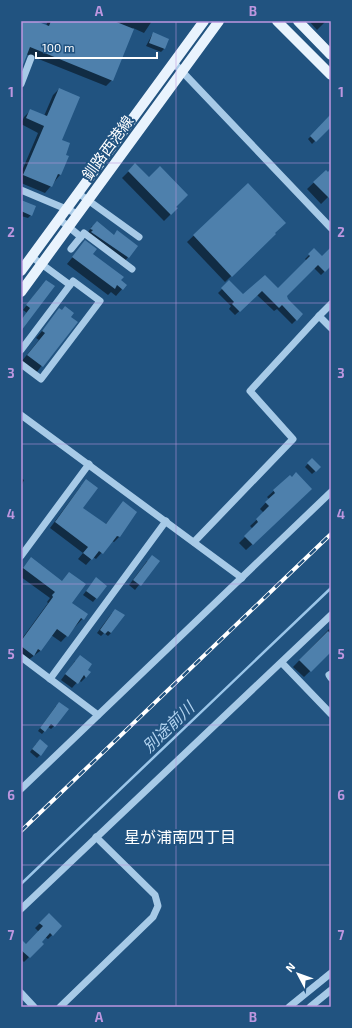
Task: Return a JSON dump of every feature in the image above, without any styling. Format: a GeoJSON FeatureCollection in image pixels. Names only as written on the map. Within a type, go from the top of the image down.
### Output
{"type":"FeatureCollection","features":[{"type":"Feature","properties":{"kind":"main road","name":"釧路西港線"},"geometry":{"type":"LineString","coordinates":[[21,271],[204,21]]}},
{"type":"Feature","properties":{"kind":"main road","name":"釧路西港線"},"geometry":{"type":"LineString","coordinates":[[21,292],[219,21]]}},
{"type":"Feature","properties":{"kind":"main road"},"geometry":{"type":"LineString","coordinates":[[277,21],[331,75]]}},
{"type":"Feature","properties":{"kind":"main road"},"geometry":{"type":"LineString","coordinates":[[298,21],[331,55]]}},
{"type":"Feature","properties":{"kind":"street"},"geometry":{"type":"LineString","coordinates":[[21,84],[31,58]]}},
{"type":"Feature","properties":{"kind":"street"},"geometry":{"type":"LineString","coordinates":[[174,63],[331,228]]}},
{"type":"Feature","properties":{"kind":"street"},"geometry":{"type":"LineString","coordinates":[[21,190],[78,214]]}},
{"type":"Feature","properties":{"kind":"street"},"geometry":{"type":"LineString","coordinates":[[78,193],[139,237]]}},
{"type":"Feature","properties":{"kind":"street"},"geometry":{"type":"LineString","coordinates":[[59,220],[81,237]]}},
{"type":"Feature","properties":{"kind":"street"},"geometry":{"type":"LineString","coordinates":[[71,249],[84,233],[132,269]]}},
{"type":"Feature","properties":{"kind":"street"},"geometry":{"type":"LineString","coordinates":[[32,257],[70,285]]}},
{"type":"Feature","properties":{"kind":"street"},"geometry":{"type":"LineString","coordinates":[[21,350],[73,281],[100,301],[42,380],[21,364]]}},
{"type":"Feature","properties":{"kind":"street"},"geometry":{"type":"LineString","coordinates":[[194,542],[293,439],[250,391],[331,304]]}},
{"type":"Feature","properties":{"kind":"street"},"geometry":{"type":"LineString","coordinates":[[319,316],[331,328]]}},
{"type":"Feature","properties":{"kind":"street"},"geometry":{"type":"LineString","coordinates":[[21,415],[242,578]]}},
{"type":"Feature","properties":{"kind":"street"},"geometry":{"type":"LineString","coordinates":[[21,556],[88,464]]}},
{"type":"Feature","properties":{"kind":"street"},"geometry":{"type":"LineString","coordinates":[[21,788],[331,492]]}},
{"type":"Feature","properties":{"kind":"street"},"geometry":{"type":"LineString","coordinates":[[50,679],[166,521]]}},
{"type":"Feature","properties":{"kind":"street"},"geometry":{"type":"LineString","coordinates":[[21,909],[331,615]]}},
{"type":"Feature","properties":{"kind":"street"},"geometry":{"type":"LineString","coordinates":[[21,657],[98,715]]}},
{"type":"Feature","properties":{"kind":"street"},"geometry":{"type":"LineString","coordinates":[[282,663],[330,709]]}},
{"type":"Feature","properties":{"kind":"street"},"geometry":{"type":"LineString","coordinates":[[331,674],[329,675],[331,678]]}},
{"type":"Feature","properties":{"kind":"street"},"geometry":{"type":"LineString","coordinates":[[60,1007],[153,917],[158,906],[155,895],[96,837]]}},
{"type":"Feature","properties":{"kind":"street"},"geometry":{"type":"LineString","coordinates":[[289,1007],[331,973]]}},
{"type":"Feature","properties":{"kind":"street"},"geometry":{"type":"LineString","coordinates":[[310,1007],[331,990]]}},
{"type":"Feature","properties":{"kind":"street"},"geometry":{"type":"LineString","coordinates":[[21,993],[34,1007]]}},
{"type":"Feature","properties":{"kind":"building"},"geometry":{"type":"Polygon","coordinates":[[[21,21],[36,21],[49,26],[51,21],[114,21],[134,29],[113,81],[30,47],[21,70],[21,21]]]}},
{"type":"Feature","properties":{"kind":"building"},"geometry":{"type":"Polygon","coordinates":[[[153,32],[169,39],[165,49],[149,43],[153,32]]]}},
{"type":"Feature","properties":{"kind":"building"},"geometry":{"type":"Polygon","coordinates":[[[59,88],[80,97],[62,140],[70,143],[66,155],[69,156],[61,175],[58,174],[52,187],[23,175],[44,126],[26,118],[30,109],[47,116],[59,88]]]}},
{"type":"Feature","properties":{"kind":"building"},"geometry":{"type":"Polygon","coordinates":[[[331,114],[331,127],[316,142],[310,136],[331,114]]]}},
{"type":"Feature","properties":{"kind":"building"},"geometry":{"type":"Polygon","coordinates":[[[135,163],[149,177],[160,166],[188,195],[176,207],[178,208],[171,215],[128,171],[135,163]]]}},
{"type":"Feature","properties":{"kind":"building"},"geometry":{"type":"Polygon","coordinates":[[[331,168],[331,200],[313,182],[326,170],[328,172],[331,168]]]}},
{"type":"Feature","properties":{"kind":"building"},"geometry":{"type":"Polygon","coordinates":[[[248,183],[286,223],[232,277],[193,235],[248,183]]]}},
{"type":"Feature","properties":{"kind":"building"},"geometry":{"type":"Polygon","coordinates":[[[21,200],[36,206],[32,216],[21,211],[21,200]]]}},
{"type":"Feature","properties":{"kind":"building"},"geometry":{"type":"Polygon","coordinates":[[[97,221],[114,235],[117,230],[138,246],[129,258],[91,232],[93,230],[90,229],[97,221]]]}},
{"type":"Feature","properties":{"kind":"building"},"geometry":{"type":"Polygon","coordinates":[[[85,240],[97,249],[93,254],[124,277],[121,280],[127,285],[123,290],[117,285],[115,289],[72,257],[85,240]]]}},
{"type":"Feature","properties":{"kind":"building"},"geometry":{"type":"Polygon","coordinates":[[[331,247],[331,266],[325,272],[318,265],[287,296],[288,299],[303,314],[297,321],[282,305],[279,308],[262,291],[240,312],[232,304],[234,302],[221,288],[229,280],[243,294],[265,275],[278,288],[310,256],[308,254],[314,248],[322,256],[331,247]]]}},
{"type":"Feature","properties":{"kind":"building"},"geometry":{"type":"Polygon","coordinates":[[[46,280],[55,286],[21,331],[21,320],[30,308],[26,305],[46,280]]]}},
{"type":"Feature","properties":{"kind":"building"},"geometry":{"type":"Polygon","coordinates":[[[65,306],[74,313],[71,317],[78,322],[43,367],[27,355],[45,333],[42,331],[59,308],[62,310],[65,306]]]}},
{"type":"Feature","properties":{"kind":"building"},"geometry":{"type":"Polygon","coordinates":[[[312,458],[321,467],[316,472],[307,463],[312,458]]]}},
{"type":"Feature","properties":{"kind":"building"},"geometry":{"type":"Polygon","coordinates":[[[296,472],[312,489],[253,545],[244,536],[258,522],[256,519],[269,506],[265,502],[275,493],[273,490],[290,475],[292,477],[296,472]]]}},
{"type":"Feature","properties":{"kind":"building"},"geometry":{"type":"Polygon","coordinates":[[[86,479],[98,488],[83,508],[106,524],[123,501],[137,512],[120,537],[117,536],[103,554],[99,551],[92,560],[83,553],[88,547],[55,522],[86,479]]]}},
{"type":"Feature","properties":{"kind":"building"},"geometry":{"type":"Polygon","coordinates":[[[152,555],[160,561],[141,586],[133,580],[152,555]]]}},
{"type":"Feature","properties":{"kind":"building"},"geometry":{"type":"Polygon","coordinates":[[[31,557],[62,581],[69,572],[86,584],[72,603],[88,614],[84,620],[81,618],[68,637],[57,629],[41,651],[38,649],[34,656],[21,646],[21,641],[53,597],[52,595],[55,592],[23,568],[31,557]]]}},
{"type":"Feature","properties":{"kind":"building"},"geometry":{"type":"Polygon","coordinates":[[[96,577],[107,586],[97,599],[86,591],[96,577]]]}},
{"type":"Feature","properties":{"kind":"building"},"geometry":{"type":"Polygon","coordinates":[[[115,609],[125,615],[111,633],[108,631],[105,634],[100,630],[115,609]]]}},
{"type":"Feature","properties":{"kind":"building"},"geometry":{"type":"Polygon","coordinates":[[[328,631],[331,634],[331,652],[311,672],[299,660],[328,631]]]}},
{"type":"Feature","properties":{"kind":"building"},"geometry":{"type":"Polygon","coordinates":[[[80,655],[92,664],[88,670],[91,672],[86,678],[84,675],[78,684],[65,674],[80,655]]]}},
{"type":"Feature","properties":{"kind":"building"},"geometry":{"type":"Polygon","coordinates":[[[59,702],[69,709],[55,727],[51,724],[45,732],[40,728],[59,702]]]}},
{"type":"Feature","properties":{"kind":"building"},"geometry":{"type":"Polygon","coordinates":[[[40,739],[48,746],[41,756],[32,749],[40,739]]]}},
{"type":"Feature","properties":{"kind":"building"},"geometry":{"type":"Polygon","coordinates":[[[49,913],[62,926],[53,936],[50,933],[42,942],[44,944],[30,958],[21,950],[21,939],[26,944],[43,926],[39,923],[49,913]]]}},
{"type":"Feature","properties":{"kind":"waterway","name":"別途前川"},"geometry":{"type":"LineString","coordinates":[[21,884],[331,588]]}},
{"type":"Feature","properties":{"kind":"railway"},"geometry":{"type":"LineString","coordinates":[[21,831],[331,534]]}},
{"type":"Feature","properties":{"kind":"district","name":"星が浦南四丁目"},"geometry":{"type":"Point","coordinates":[180,837]}}]}
